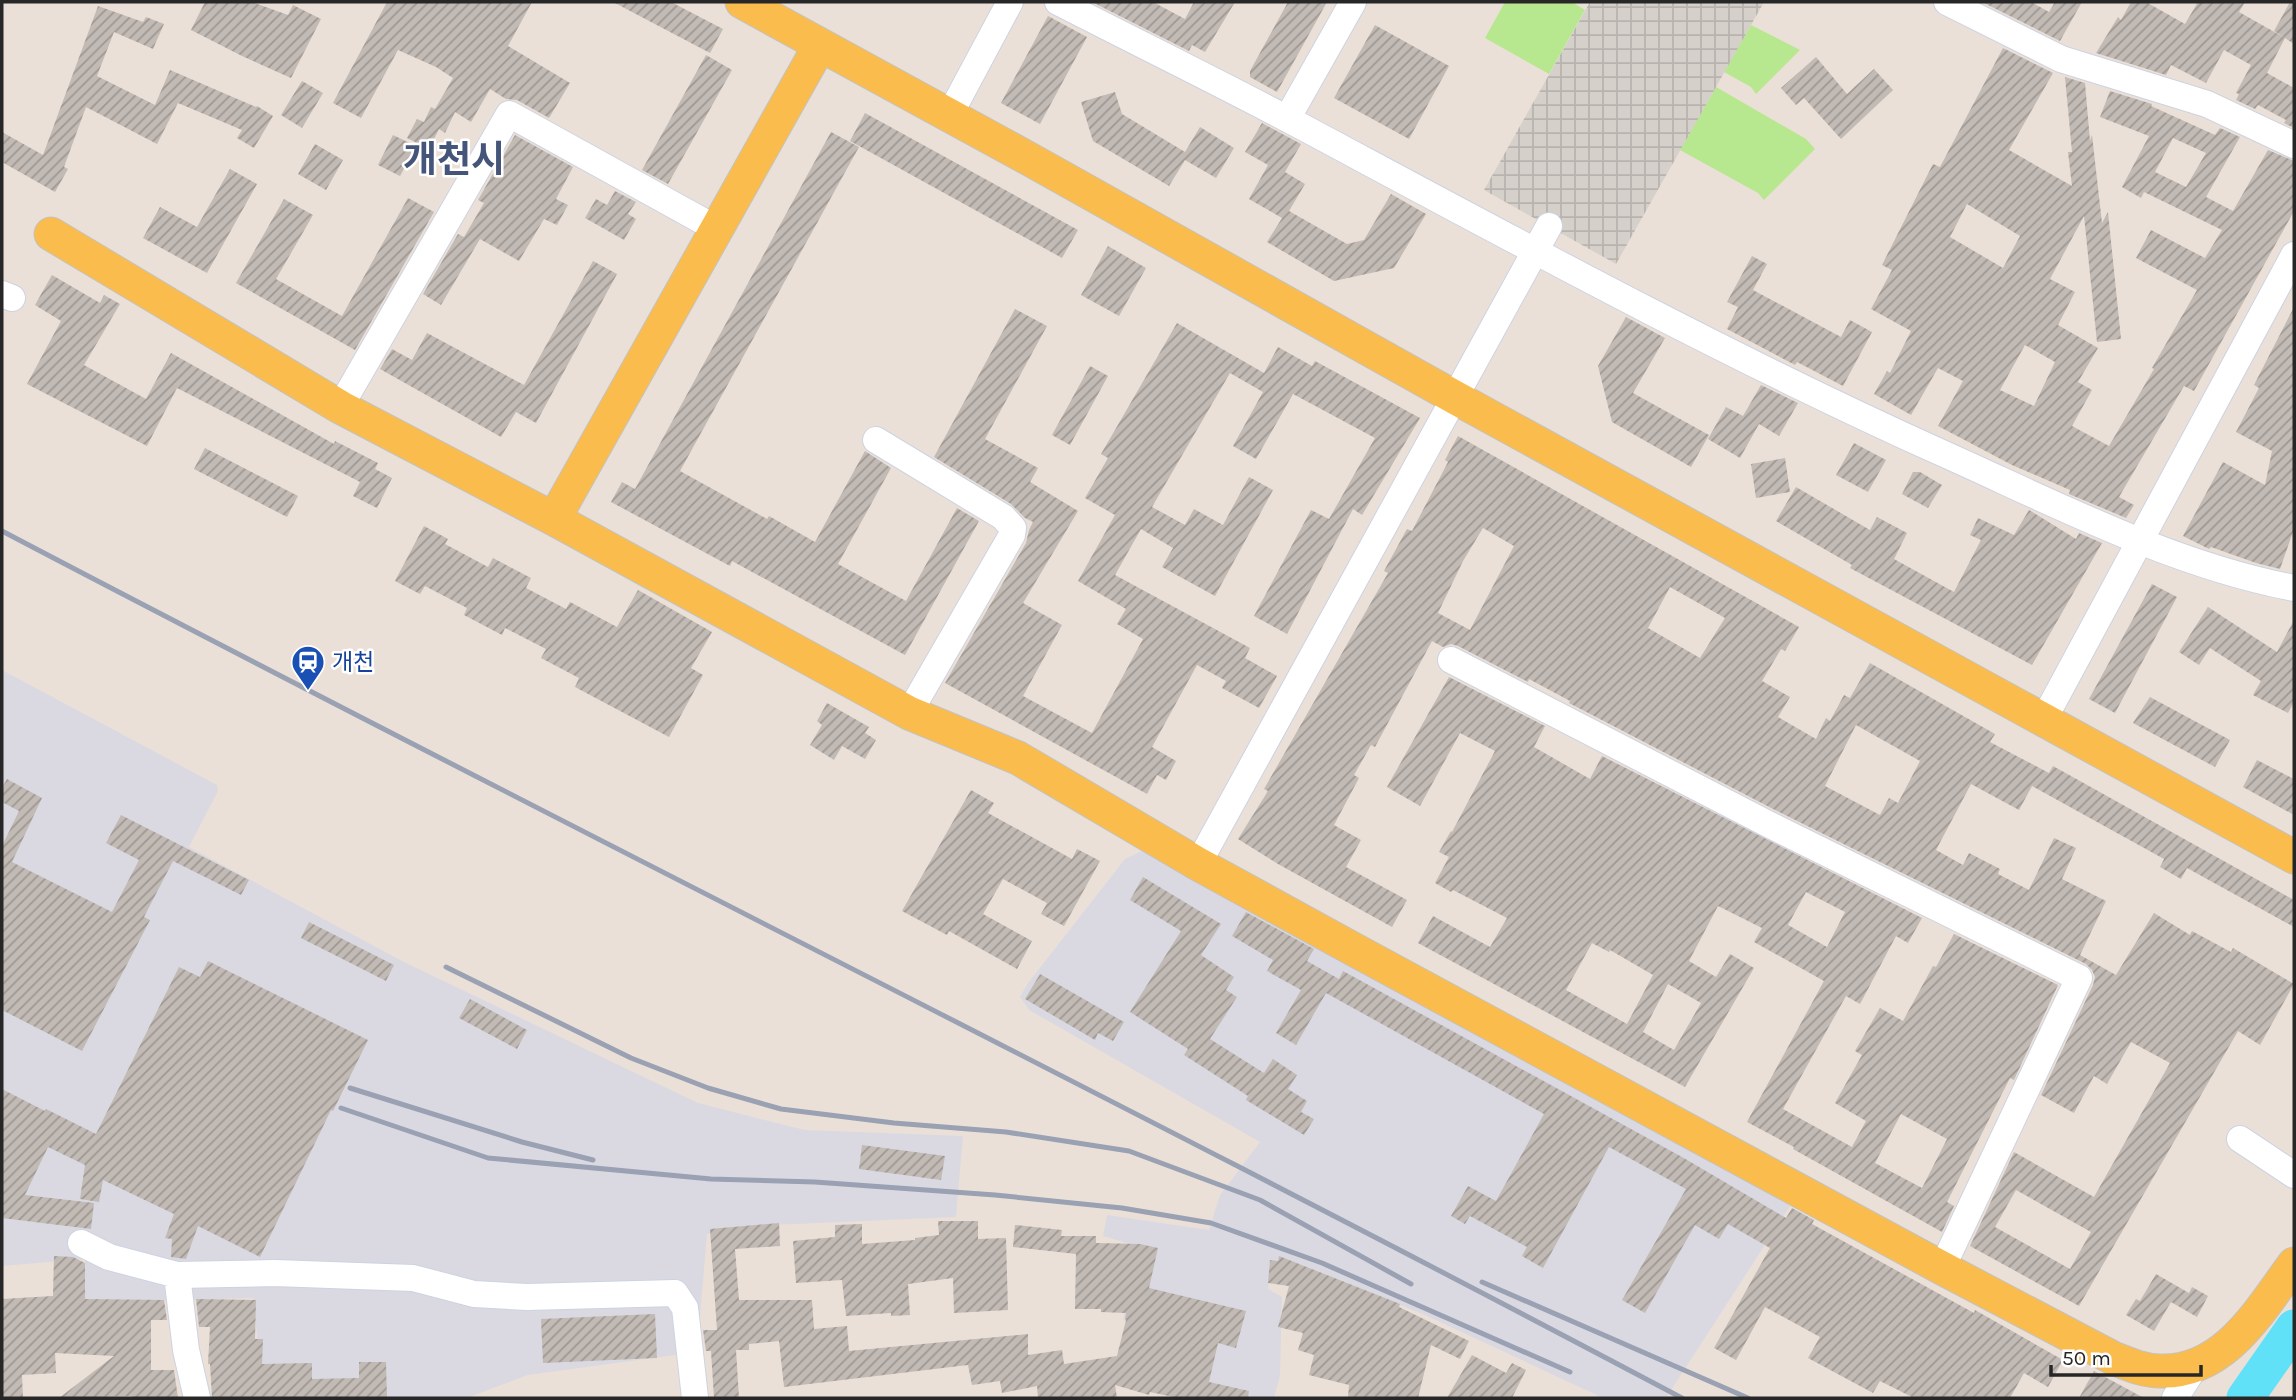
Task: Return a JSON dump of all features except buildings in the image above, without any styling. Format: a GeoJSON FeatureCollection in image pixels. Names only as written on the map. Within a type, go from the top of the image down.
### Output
{"type":"FeatureCollection","features":[{"type":"Feature","properties":{"kind":"main road"},"geometry":{"type":"LineString","coordinates":[[742,2],[1456,398],[2294,857]]}},
{"type":"Feature","properties":{"kind":"main road"},"geometry":{"type":"LineString","coordinates":[[555,519],[820,45]]}},
{"type":"Feature","properties":{"kind":"main road"},"geometry":{"type":"LineString","coordinates":[[51,234],[340,407],[555,519],[909,713],[1018,758],[1198,864],[2113,1358],[2138,1368],[2158,1372],[2196,1365],[2237,1340],[2294,1264]]}},
{"type":"Feature","properties":{"kind":"street"},"geometry":{"type":"LineString","coordinates":[[949,116],[1010,2]]}},
{"type":"Feature","properties":{"kind":"street"},"geometry":{"type":"LineString","coordinates":[[1058,2],[1826,401],[2139,542],[2252,580],[2294,588]]}},
{"type":"Feature","properties":{"kind":"street"},"geometry":{"type":"LineString","coordinates":[[1287,119],[1353,2]]}},
{"type":"Feature","properties":{"kind":"street"},"geometry":{"type":"LineString","coordinates":[[1947,2],[2061,59],[2207,104],[2294,145]]}},
{"type":"Feature","properties":{"kind":"street"},"geometry":{"type":"LineString","coordinates":[[340,407],[509,114],[717,229]]}},
{"type":"Feature","properties":{"kind":"street"},"geometry":{"type":"LineString","coordinates":[[1198,864],[1549,226]]}},
{"type":"Feature","properties":{"kind":"street"},"geometry":{"type":"LineString","coordinates":[[2044,719],[2139,542],[2286,288],[2294,255]]}},
{"type":"Feature","properties":{"kind":"street"},"geometry":{"type":"LineString","coordinates":[[876,440],[1003,517],[1013,528],[1012,535],[909,713]]}},
{"type":"Feature","properties":{"kind":"street"},"geometry":{"type":"LineString","coordinates":[[1451,660],[1768,824],[2079,978],[1942,1268]]}},
{"type":"Feature","properties":{"kind":"street"},"geometry":{"type":"LineString","coordinates":[[2240,1139],[2294,1175]]}},
{"type":"Feature","properties":{"kind":"street"},"geometry":{"type":"LineString","coordinates":[[82,1243],[109,1257],[177,1275],[275,1273],[413,1278],[474,1294],[527,1297],[675,1293],[685,1308],[695,1398]]}},
{"type":"Feature","properties":{"kind":"street"},"geometry":{"type":"LineString","coordinates":[[177,1275],[186,1350],[197,1398]]}},
{"type":"Feature","properties":{"kind":"street"},"geometry":{"type":"LineString","coordinates":[[2175,1398],[2196,1365]]}},
{"type":"Feature","properties":{"kind":"shaded area"},"geometry":{"type":"Polygon","coordinates":[[[1590,2],[1764,2],[1616,264],[1484,190],[1590,2]]]}},
{"type":"Feature","properties":{"kind":"shaded area"},"geometry":{"type":"Polygon","coordinates":[[[2,670],[217,785],[218,791],[189,847],[404,962],[698,1103],[805,1130],[963,1136],[956,1217],[773,1225],[707,1234],[697,1352],[528,1375],[467,1398],[264,1398],[253,1298],[85,1303],[85,1259],[2,1266],[2,670]]]}},
{"type":"Feature","properties":{"kind":"shaded area"},"geometry":{"type":"Polygon","coordinates":[[[1146,849],[1794,1200],[1666,1398],[1603,1398],[1425,1315],[1299,1264],[1270,1263],[1268,1289],[1282,1297],[1280,1376],[1274,1398],[1191,1398],[1205,1343],[1123,1320],[1140,1247],[1103,1236],[1107,1215],[1209,1230],[1220,1195],[1260,1142],[1029,1010],[1020,997],[1028,983],[1125,859],[1146,849]]]}},
{"type":"Feature","properties":{"kind":"green space"},"geometry":{"type":"Polygon","coordinates":[[[1505,2],[1572,2],[1585,10],[1549,74],[1485,38],[1505,2]]]}},
{"type":"Feature","properties":{"kind":"green space"},"geometry":{"type":"Polygon","coordinates":[[[1751,25],[1800,50],[1756,94],[1751,87],[1724,72],[1751,25]]]}},
{"type":"Feature","properties":{"kind":"green space"},"geometry":{"type":"Polygon","coordinates":[[[1716,87],[1806,139],[1815,149],[1764,200],[1758,193],[1680,150],[1716,87]]]}},
{"type":"Feature","properties":{"kind":"waterway"},"geometry":{"type":"LineString","coordinates":[[2245,1398],[2294,1328]]}},
{"type":"Feature","properties":{"kind":"railway"},"geometry":{"type":"LineString","coordinates":[[2,531],[1263,1179],[1682,1398]]}},
{"type":"Feature","properties":{"kind":"railway"},"geometry":{"type":"LineString","coordinates":[[446,967],[631,1058],[708,1088],[781,1109],[894,1123],[1006,1132],[1129,1151],[1260,1200],[1411,1284]]}},
{"type":"Feature","properties":{"kind":"railway"},"geometry":{"type":"LineString","coordinates":[[350,1088],[522,1142],[593,1160]]}},
{"type":"Feature","properties":{"kind":"railway"},"geometry":{"type":"LineString","coordinates":[[341,1108],[488,1158],[711,1179],[815,1182],[995,1195],[1122,1208],[1211,1223],[1322,1263],[1570,1372]]}},
{"type":"Feature","properties":{"kind":"railway"},"geometry":{"type":"LineString","coordinates":[[1482,1282],[1748,1398]]}},
{"type":"Feature","properties":{"kind":"place","name":"개천"},"geometry":{"type":"Point","coordinates":[308,692]}},
{"type":"Feature","properties":{"kind":"district","name":"개천시"},"geometry":{"type":"Point","coordinates":[454,159]}}]}
